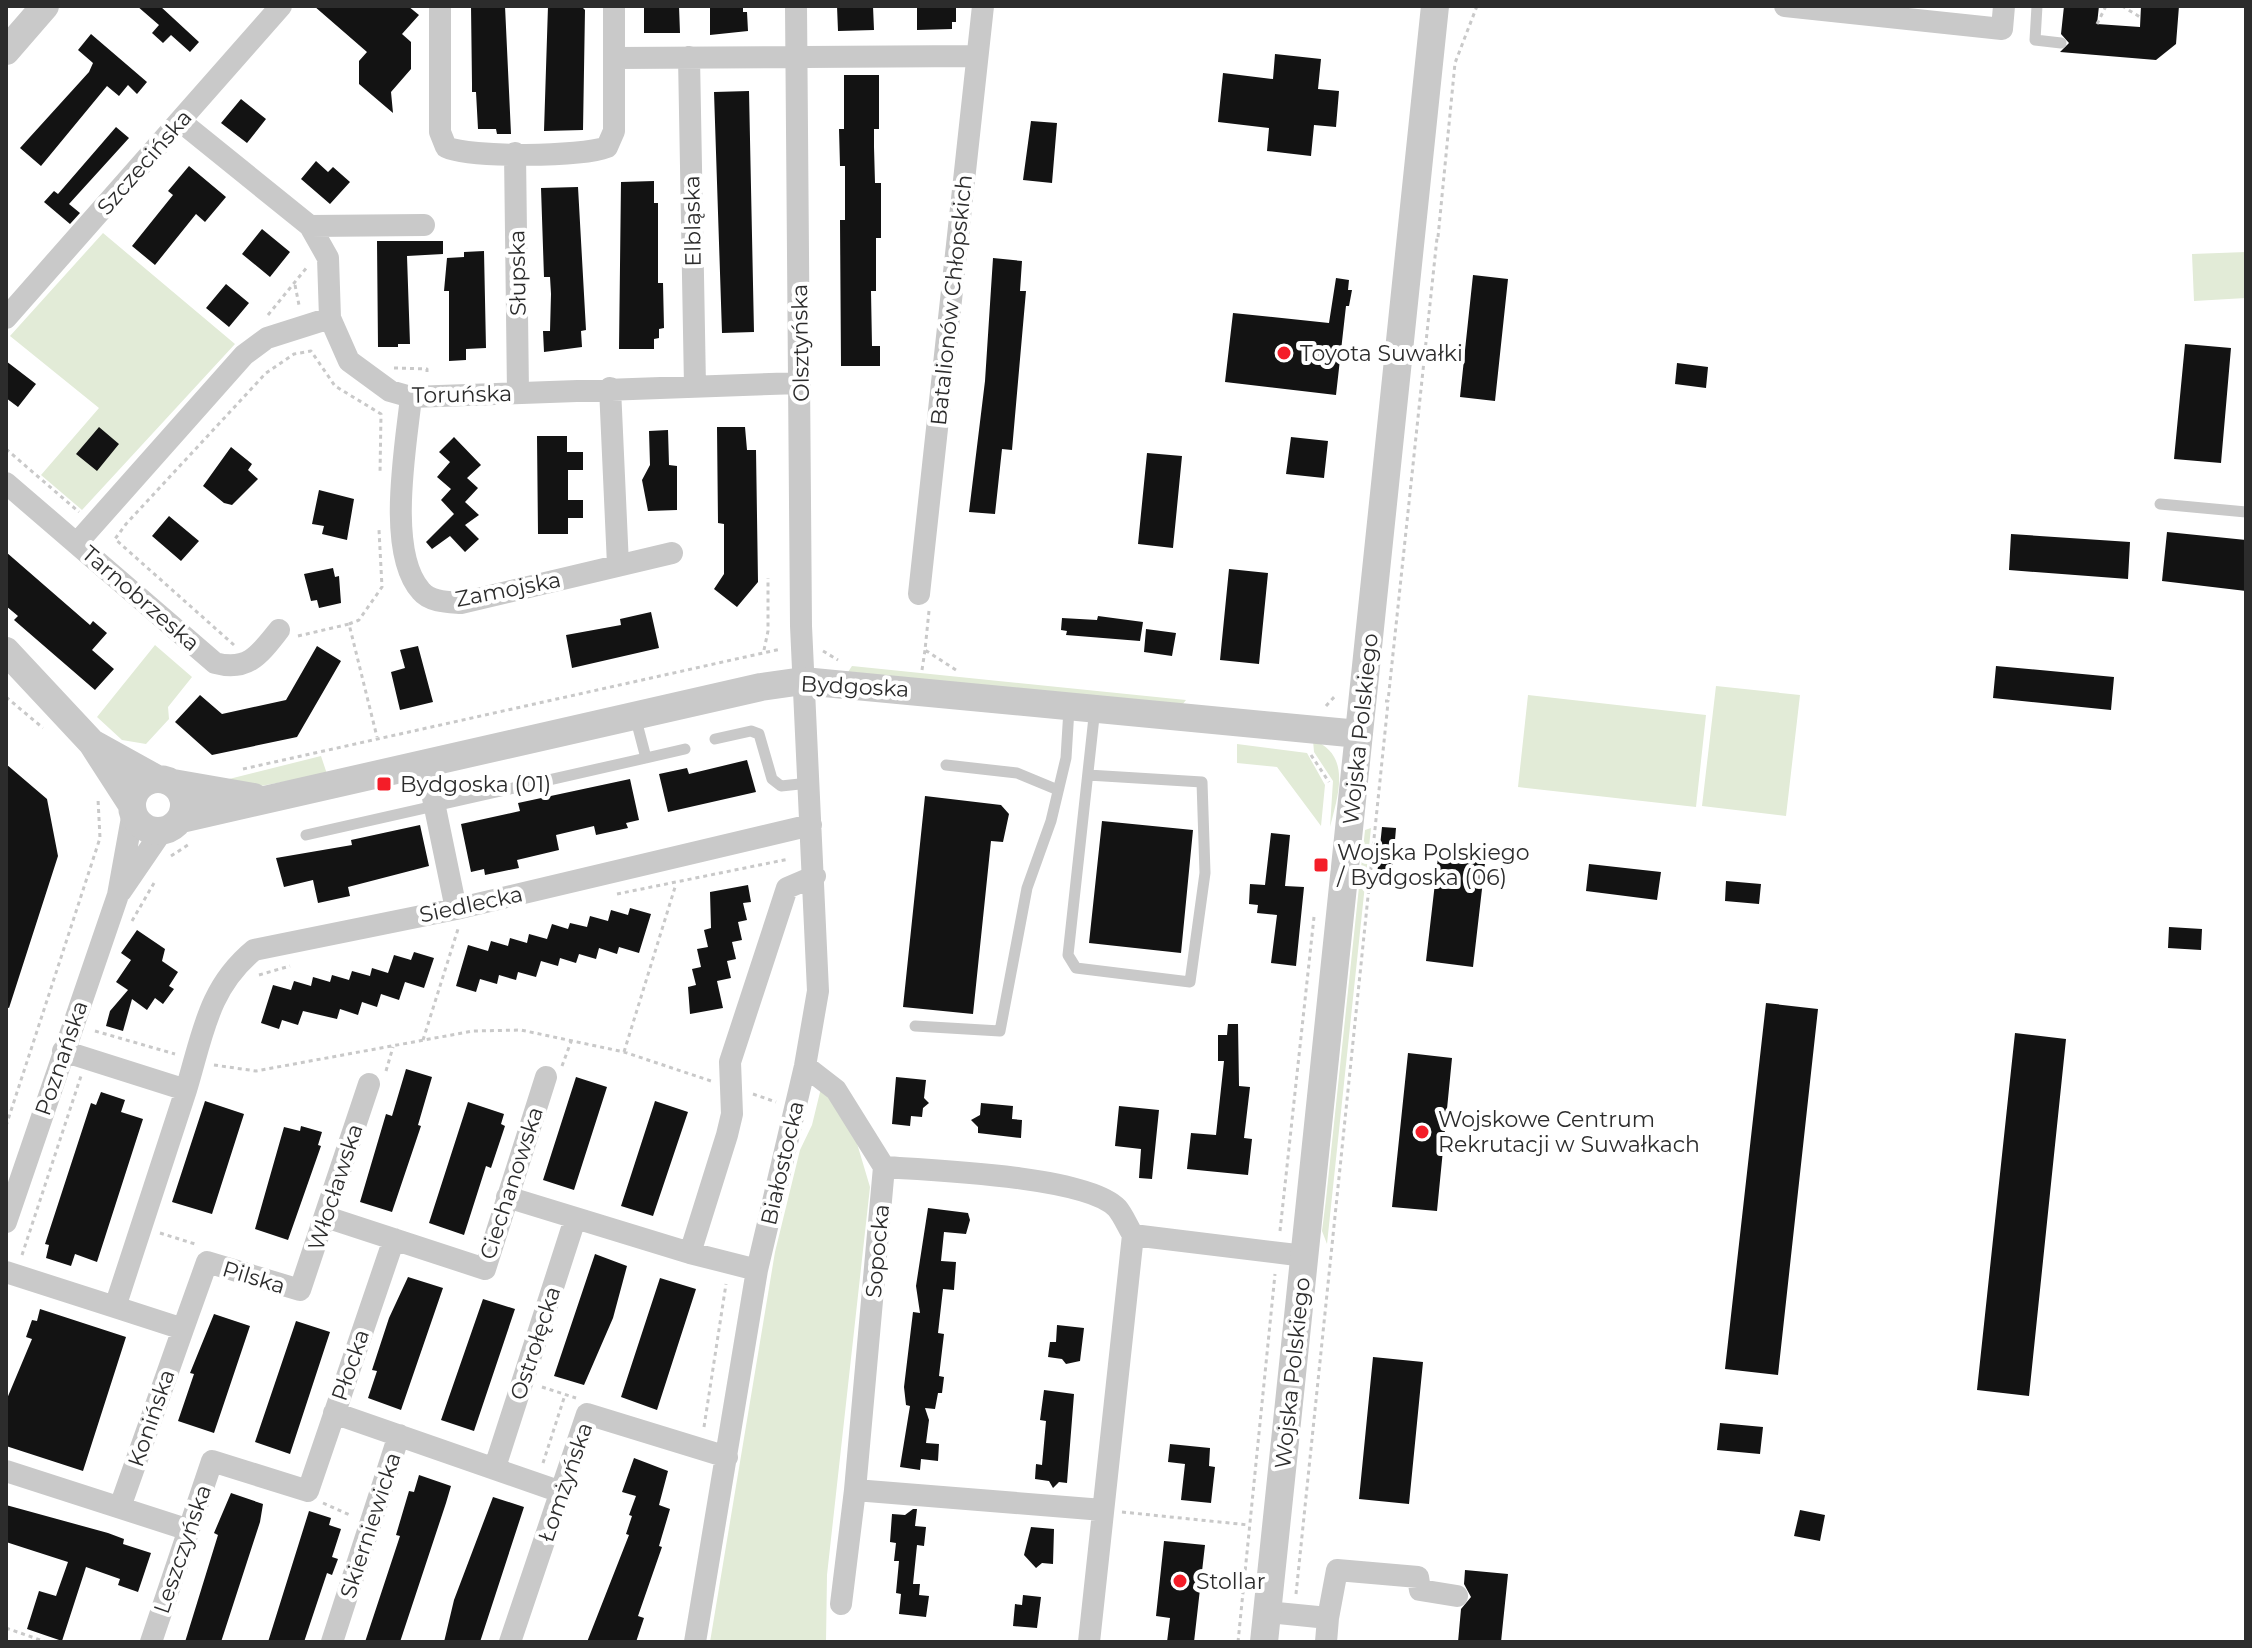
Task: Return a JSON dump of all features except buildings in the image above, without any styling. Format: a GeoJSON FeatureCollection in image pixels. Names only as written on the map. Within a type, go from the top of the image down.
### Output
{"type":"FeatureCollection","features":[{"type":"Feature","properties":{"kind":"street"},"geometry":{"type":"LineString","coordinates":[[6,51],[45,6]]}},
{"type":"Feature","properties":{"kind":"street","name":"Szczecińska"},"geometry":{"type":"LineString","coordinates":[[6,318],[281,6]]}},
{"type":"Feature","properties":{"kind":"street"},"geometry":{"type":"LineString","coordinates":[[440,6],[440,132],[446,147],[459,153],[593,153],[607,147],[614,131],[614,6]]}},
{"type":"Feature","properties":{"kind":"street","name":"Olsztyńska"},"geometry":{"type":"LineString","coordinates":[[796,6],[803,681]]}},
{"type":"Feature","properties":{"kind":"street","name":"Batalionów Chłopskich"},"geometry":{"type":"LineString","coordinates":[[919,594],[983,6]]}},
{"type":"Feature","properties":{"kind":"street","name":"Wojska Polskiego"},"geometry":{"type":"LineString","coordinates":[[1264,1642],[1281,1613],[1291,1254],[1359,734],[1435,6]]}},
{"type":"Feature","properties":{"kind":"street"},"geometry":{"type":"LineString","coordinates":[[1785,6],[2002,29],[2004,6]]}},
{"type":"Feature","properties":{"kind":"street"},"geometry":{"type":"LineString","coordinates":[[614,58],[977,56]]}},
{"type":"Feature","properties":{"kind":"street","name":"Elbląska"},"geometry":{"type":"LineString","coordinates":[[689,57],[695,386]]}},
{"type":"Feature","properties":{"kind":"street","name":"Toruńska"},"geometry":{"type":"LineString","coordinates":[[180,121],[310,226],[328,258],[330,318],[336,338],[349,361],[390,391],[411,397],[800,383]]}},
{"type":"Feature","properties":{"kind":"street","name":"Słupska"},"geometry":{"type":"LineString","coordinates":[[515,153],[518,393]]}},
{"type":"Feature","properties":{"kind":"street"},"geometry":{"type":"LineString","coordinates":[[310,226],[424,225]]}},
{"type":"Feature","properties":{"kind":"street"},"geometry":{"type":"LineString","coordinates":[[77,543],[244,355],[267,338],[330,318]]}},
{"type":"Feature","properties":{"kind":"street"},"geometry":{"type":"LineString","coordinates":[[610,388],[618,565],[672,553]]}},
{"type":"Feature","properties":{"kind":"street","name":"Zamojska"},"geometry":{"type":"LineString","coordinates":[[411,397],[403,479],[402,533],[407,564],[421,593],[440,602],[461,603],[618,565]]}},
{"type":"Feature","properties":{"kind":"street","name":"Tarnobrzeska"},"geometry":{"type":"LineString","coordinates":[[6,483],[215,663],[230,667],[247,664],[279,630]]}},
{"type":"Feature","properties":{"kind":"street","name":"Bydgoska"},"geometry":{"type":"LineString","coordinates":[[6,651],[92,743],[132,808]]}},
{"type":"Feature","properties":{"kind":"street","name":"Bydgoska"},"geometry":{"type":"LineString","coordinates":[[171,825],[266,799],[803,681],[1359,734]]}},
{"type":"Feature","properties":{"kind":"street","name":"Białostocka"},"geometry":{"type":"LineString","coordinates":[[695,1642],[757,1270],[805,1066],[818,991],[815,876],[803,681]]}},
{"type":"Feature","properties":{"kind":"street","name":"Bydgoska"},"geometry":{"type":"LineString","coordinates":[[92,743],[165,781],[266,799]]}},
{"type":"Feature","properties":{"kind":"street"},"geometry":{"type":"LineString","coordinates":[[426,764],[460,923]]}},
{"type":"Feature","properties":{"kind":"street"},"geometry":{"type":"LineString","coordinates":[[165,781],[185,804],[171,825],[147,829],[132,808],[142,785],[165,781]]}},
{"type":"Feature","properties":{"kind":"street","name":"Poznańska"},"geometry":{"type":"LineString","coordinates":[[6,1222],[118,895],[132,808]]}},
{"type":"Feature","properties":{"kind":"street","name":"Poznańska"},"geometry":{"type":"LineString","coordinates":[[118,895],[171,825]]}},
{"type":"Feature","properties":{"kind":"street","name":"Siedlecka"},"geometry":{"type":"LineString","coordinates":[[186,1090],[203,1061],[217,991],[231,969],[254,950],[460,923],[811,825]]}},
{"type":"Feature","properties":{"kind":"street"},"geometry":{"type":"LineString","coordinates":[[690,1253],[727,1135],[730,1062],[787,888],[815,876]]}},
{"type":"Feature","properties":{"kind":"street"},"geometry":{"type":"LineString","coordinates":[[63,1051],[186,1090],[115,1307]]}},
{"type":"Feature","properties":{"kind":"street"},"geometry":{"type":"LineString","coordinates":[[805,1066],[836,1090],[884,1167],[1018,1177],[1075,1189],[1116,1206],[1133,1235],[1089,1642]]}},
{"type":"Feature","properties":{"kind":"street","name":"Ciechanowska"},"geometry":{"type":"LineString","coordinates":[[326,1217],[485,1269],[507,1197],[554,1072]]}},
{"type":"Feature","properties":{"kind":"street","name":"Włocławska"},"geometry":{"type":"LineString","coordinates":[[300,1290],[376,1083]]}},
{"type":"Feature","properties":{"kind":"street","name":"Sopocka"},"geometry":{"type":"LineString","coordinates":[[841,1604],[855,1490],[884,1167]]}},
{"type":"Feature","properties":{"kind":"street"},"geometry":{"type":"LineString","coordinates":[[507,1197],[730,1265],[757,1270]]}},
{"type":"Feature","properties":{"kind":"street","name":"Ostrołęcka"},"geometry":{"type":"LineString","coordinates":[[495,1467],[575,1219]]}},
{"type":"Feature","properties":{"kind":"street"},"geometry":{"type":"LineString","coordinates":[[1133,1235],[1291,1254]]}},
{"type":"Feature","properties":{"kind":"street","name":"Płocka"},"geometry":{"type":"LineString","coordinates":[[315,1497],[334,1413],[394,1239]]}},
{"type":"Feature","properties":{"kind":"street","name":"Pilska"},"geometry":{"type":"LineString","coordinates":[[183,1329],[207,1262],[300,1290]]}},
{"type":"Feature","properties":{"kind":"street"},"geometry":{"type":"LineString","coordinates":[[10,1273],[183,1329]]}},
{"type":"Feature","properties":{"kind":"street","name":"Konińska"},"geometry":{"type":"LineString","coordinates":[[120,1507],[183,1329]]}},
{"type":"Feature","properties":{"kind":"street"},"geometry":{"type":"LineString","coordinates":[[334,1413],[399,1435]]}},
{"type":"Feature","properties":{"kind":"street","name":"Łomżyńska"},"geometry":{"type":"LineString","coordinates":[[510,1642],[587,1414],[727,1457]]}},
{"type":"Feature","properties":{"kind":"street","name":"Skierniewicka"},"geometry":{"type":"LineString","coordinates":[[332,1642],[399,1435],[561,1492]]}},
{"type":"Feature","properties":{"kind":"street","name":"Leszczyńska"},"geometry":{"type":"LineString","coordinates":[[151,1642],[212,1461],[315,1497]]}},
{"type":"Feature","properties":{"kind":"street"},"geometry":{"type":"LineString","coordinates":[[6,1471],[189,1530]]}},
{"type":"Feature","properties":{"kind":"street"},"geometry":{"type":"LineString","coordinates":[[855,1490],[1103,1510]]}},
{"type":"Feature","properties":{"kind":"street"},"geometry":{"type":"LineString","coordinates":[[1326,1642],[1337,1570],[1418,1577],[1420,1590],[1457,1596]]}},
{"type":"Feature","properties":{"kind":"street"},"geometry":{"type":"LineString","coordinates":[[1281,1613],[1328,1618]]}},
{"type":"Feature","properties":{"kind":"lane"},"geometry":{"type":"LineString","coordinates":[[2037,6],[2035,40],[2061,43]]}},
{"type":"Feature","properties":{"kind":"lane"},"geometry":{"type":"LineString","coordinates":[[2160,504],[2246,512]]}},
{"type":"Feature","properties":{"kind":"lane"},"geometry":{"type":"LineString","coordinates":[[1082,706],[1088,775],[1068,955],[1076,968],[1097,973],[1190,982],[1205,873],[1202,782],[1088,775]]}},
{"type":"Feature","properties":{"kind":"lane"},"geometry":{"type":"LineString","coordinates":[[915,1026],[1000,1031],[1027,888],[1082,706]]}},
{"type":"Feature","properties":{"kind":"lane"},"geometry":{"type":"LineString","coordinates":[[635,716],[646,758]]}},
{"type":"Feature","properties":{"kind":"lane"},"geometry":{"type":"LineString","coordinates":[[715,739],[751,731],[759,734],[772,779],[781,786],[809,783]]}},
{"type":"Feature","properties":{"kind":"lane"},"geometry":{"type":"LineString","coordinates":[[306,835],[685,749]]}},
{"type":"Feature","properties":{"kind":"lane"},"geometry":{"type":"LineString","coordinates":[[946,765],[1017,773],[1058,790]]}},
{"type":"Feature","properties":{"kind":"path"},"geometry":{"type":"LineString","coordinates":[[2097,24],[2106,6]]}},
{"type":"Feature","properties":{"kind":"path"},"geometry":{"type":"LineString","coordinates":[[2122,6],[2140,17]]}},
{"type":"Feature","properties":{"kind":"path"},"geometry":{"type":"LineString","coordinates":[[259,325],[310,263]]}},
{"type":"Feature","properties":{"kind":"path"},"geometry":{"type":"LineString","coordinates":[[235,646],[115,539],[126,524],[266,373],[294,354],[311,351],[335,386],[381,414],[380,479]]}},
{"type":"Feature","properties":{"kind":"path"},"geometry":{"type":"LineString","coordinates":[[6,449],[84,516]]}},
{"type":"Feature","properties":{"kind":"path"},"geometry":{"type":"LineString","coordinates":[[279,630],[287,639],[359,620],[382,587],[379,524]]}},
{"type":"Feature","properties":{"kind":"path"},"geometry":{"type":"LineString","coordinates":[[764,650],[768,631],[768,578]]}},
{"type":"Feature","properties":{"kind":"path"},"geometry":{"type":"LineString","coordinates":[[919,594],[930,606],[922,670]]}},
{"type":"Feature","properties":{"kind":"path"},"geometry":{"type":"LineString","coordinates":[[349,624],[377,737]]}},
{"type":"Feature","properties":{"kind":"path"},"geometry":{"type":"LineString","coordinates":[[802,647],[817,648],[842,662]]}},
{"type":"Feature","properties":{"kind":"path"},"geometry":{"type":"LineString","coordinates":[[925,650],[963,674]]}},
{"type":"Feature","properties":{"kind":"path"},"geometry":{"type":"LineString","coordinates":[[1321,708],[1336,695]]}},
{"type":"Feature","properties":{"kind":"path"},"geometry":{"type":"LineString","coordinates":[[6,697],[48,732]]}},
{"type":"Feature","properties":{"kind":"path"},"geometry":{"type":"LineString","coordinates":[[1281,1613],[1388,701]]}},
{"type":"Feature","properties":{"kind":"path"},"geometry":{"type":"LineString","coordinates":[[1307,748],[1329,783]]}},
{"type":"Feature","properties":{"kind":"path"},"geometry":{"type":"LineString","coordinates":[[6,1126],[100,838],[96,789]]}},
{"type":"Feature","properties":{"kind":"path"},"geometry":{"type":"LineString","coordinates":[[613,895],[789,859]]}},
{"type":"Feature","properties":{"kind":"path"},"geometry":{"type":"LineString","coordinates":[[624,1052],[676,883]]}},
{"type":"Feature","properties":{"kind":"path"},"geometry":{"type":"LineString","coordinates":[[130,926],[153,884]]}},
{"type":"Feature","properties":{"kind":"path"},"geometry":{"type":"LineString","coordinates":[[1238,1642],[1249,1525],[1291,1254],[1314,915]]}},
{"type":"Feature","properties":{"kind":"path"},"geometry":{"type":"LineString","coordinates":[[442,934],[460,923]]}},
{"type":"Feature","properties":{"kind":"path"},"geometry":{"type":"LineString","coordinates":[[423,1040],[460,923]]}},
{"type":"Feature","properties":{"kind":"path"},"geometry":{"type":"LineString","coordinates":[[253,980],[259,974],[303,963]]}},
{"type":"Feature","properties":{"kind":"path"},"geometry":{"type":"LineString","coordinates":[[99,1018],[95,1031],[203,1061],[256,1071],[473,1031],[521,1030],[624,1052],[783,1104]]}},
{"type":"Feature","properties":{"kind":"path"},"geometry":{"type":"LineString","coordinates":[[554,1072],[572,1039]]}},
{"type":"Feature","properties":{"kind":"path"},"geometry":{"type":"LineString","coordinates":[[376,1083],[394,1046]]}},
{"type":"Feature","properties":{"kind":"path"},"geometry":{"type":"LineString","coordinates":[[10,1273],[24,1247],[86,1059]]}},
{"type":"Feature","properties":{"kind":"path"},"geometry":{"type":"LineString","coordinates":[[154,1229],[199,1246]]}},
{"type":"Feature","properties":{"kind":"path"},"geometry":{"type":"LineString","coordinates":[[15,1244],[24,1247]]}},
{"type":"Feature","properties":{"kind":"path"},"geometry":{"type":"LineString","coordinates":[[703,1436],[730,1265]]}},
{"type":"Feature","properties":{"kind":"path"},"geometry":{"type":"LineString","coordinates":[[537,1386],[580,1400]]}},
{"type":"Feature","properties":{"kind":"path"},"geometry":{"type":"LineString","coordinates":[[540,1471],[565,1395]]}},
{"type":"Feature","properties":{"kind":"path"},"geometry":{"type":"LineString","coordinates":[[315,1497],[350,1512]]}},
{"type":"Feature","properties":{"kind":"path"},"geometry":{"type":"LineString","coordinates":[[1103,1510],[1249,1525]]}},
{"type":"Feature","properties":{"kind":"path"},"geometry":{"type":"LineString","coordinates":[[6,1628],[46,1642]]}},
{"type":"Feature","properties":{"kind":"green space"},"geometry":{"type":"Polygon","coordinates":[[[103,233],[235,344],[82,510],[41,475],[99,408],[10,336],[103,233]]]}},
{"type":"Feature","properties":{"kind":"green space"},"geometry":{"type":"Polygon","coordinates":[[[2246,252],[2246,298],[2194,301],[2192,254],[2246,252]]]}},
{"type":"Feature","properties":{"kind":"green space"},"geometry":{"type":"Polygon","coordinates":[[[155,645],[192,677],[168,707],[169,719],[146,744],[122,740],[97,717],[155,645]]]}},
{"type":"Feature","properties":{"kind":"green space"},"geometry":{"type":"Polygon","coordinates":[[[852,666],[1186,700],[1182,705],[848,672],[852,666]]]}},
{"type":"Feature","properties":{"kind":"green space"},"geometry":{"type":"Polygon","coordinates":[[[1716,686],[1800,695],[1786,816],[1702,806],[1716,686]]]}},
{"type":"Feature","properties":{"kind":"green space"},"geometry":{"type":"Polygon","coordinates":[[[1528,695],[1706,715],[1696,807],[1518,787],[1528,695]]]}},
{"type":"Feature","properties":{"kind":"green space"},"geometry":{"type":"Polygon","coordinates":[[[1313,740],[1333,755],[1338,766],[1338,789],[1330,827],[1333,781],[1314,752],[1313,740]]]}},
{"type":"Feature","properties":{"kind":"green space"},"geometry":{"type":"Polygon","coordinates":[[[1237,744],[1307,753],[1325,785],[1321,826],[1277,767],[1237,763],[1237,744]]]}},
{"type":"Feature","properties":{"kind":"green space"},"geometry":{"type":"Polygon","coordinates":[[[321,756],[327,774],[255,787],[225,780],[321,756]]]}},
{"type":"Feature","properties":{"kind":"green space"},"geometry":{"type":"Polygon","coordinates":[[[1371,828],[1327,1244],[1322,1231],[1365,830],[1371,828]]]}},
{"type":"Feature","properties":{"kind":"green space"},"geometry":{"type":"Polygon","coordinates":[[[822,1084],[856,1140],[870,1187],[827,1575],[826,1642],[710,1642],[775,1252],[800,1150],[812,1125],[822,1084]]]}},
{"type":"Feature","properties":{"kind":"place","name":"Toyota Suwałki"},"geometry":{"type":"Point","coordinates":[1284,353]}},
{"type":"Feature","properties":{"kind":"place","name":"Bydgoska (01)"},"geometry":{"type":"Point","coordinates":[384,784]}},
{"type":"Feature","properties":{"kind":"place","name":"Wojska Polskiego / Bydgoska (06)"},"geometry":{"type":"Point","coordinates":[1321,865]}},
{"type":"Feature","properties":{"kind":"place","name":"Wojskowe Centrum Rekrutacji w Suwałkach"},"geometry":{"type":"Point","coordinates":[1422,1132]}},
{"type":"Feature","properties":{"kind":"place","name":"Stollar"},"geometry":{"type":"Point","coordinates":[1180,1581]}}]}
